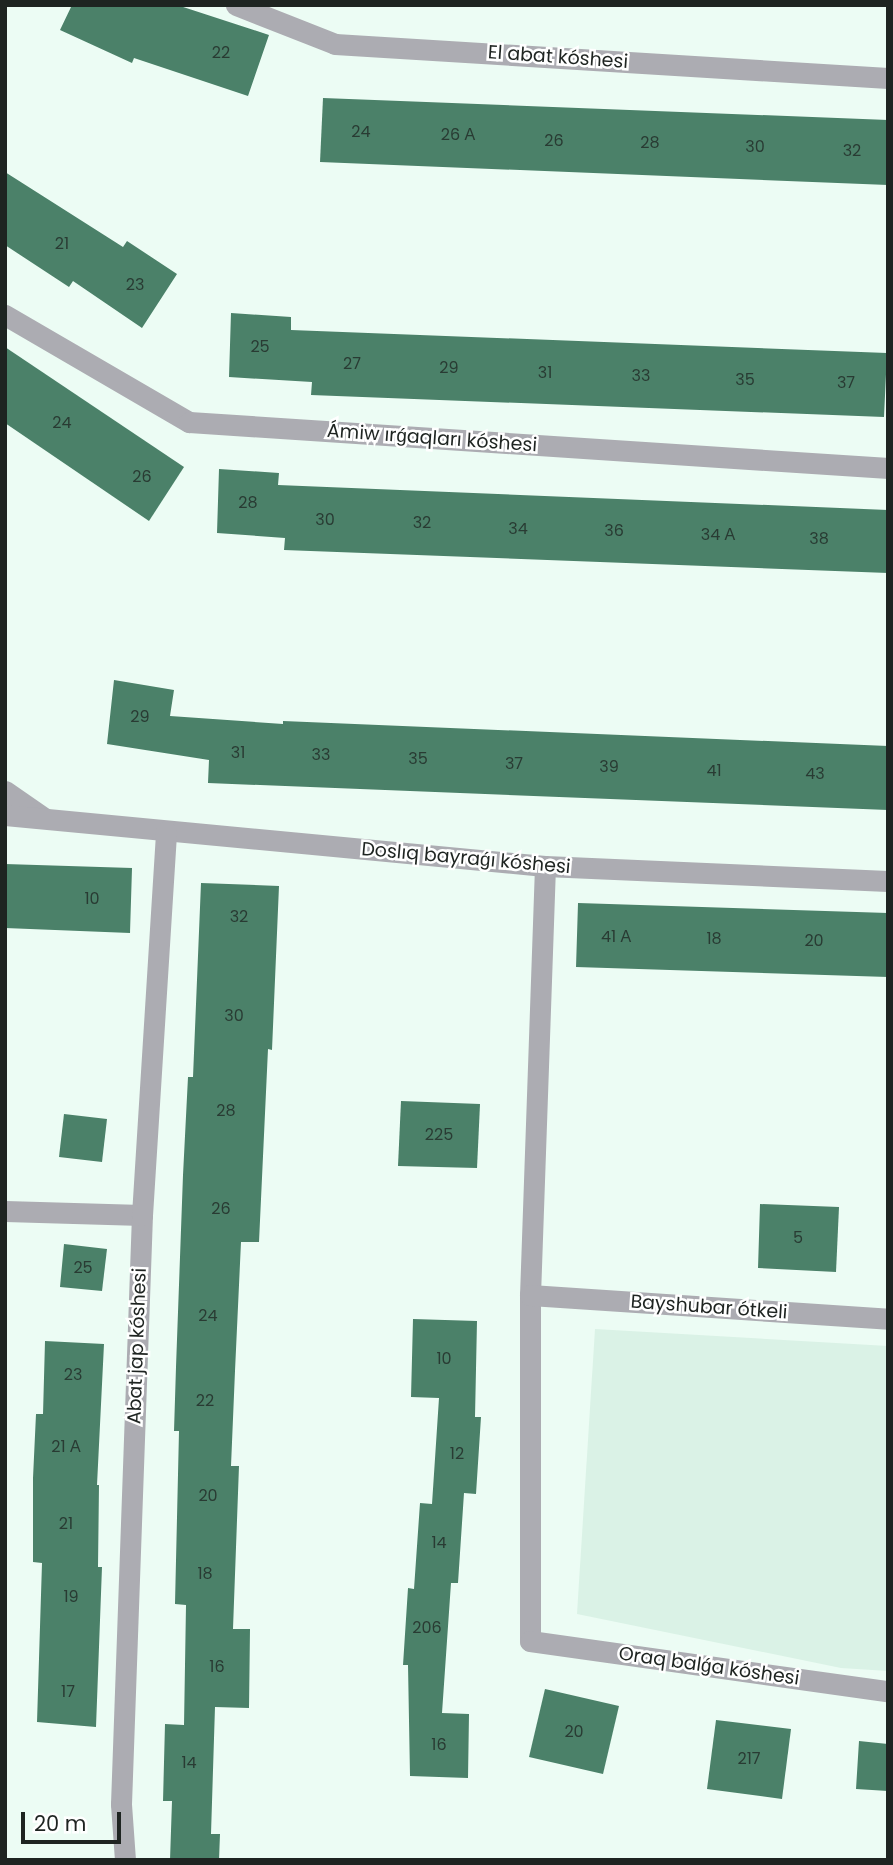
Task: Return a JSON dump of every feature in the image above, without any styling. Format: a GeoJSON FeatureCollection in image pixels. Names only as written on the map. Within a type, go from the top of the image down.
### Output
{"type":"FeatureCollection","features":[{"type":"Feature","properties":{"kind":"street","name":"El abat kóshesi"},"geometry":{"type":"LineString","coordinates":[[236,5],[335,44],[888,78]]}},
{"type":"Feature","properties":{"kind":"street","name":"Ámiw ırǵaqları kóshesi"},"geometry":{"type":"LineString","coordinates":[[5,315],[189,422],[888,468]]}},
{"type":"Feature","properties":{"kind":"street","name":"Doslıq bayraǵı kóshesi"},"geometry":{"type":"LineString","coordinates":[[5,792],[46,819]]}},
{"type":"Feature","properties":{"kind":"street","name":"Doslıq bayraǵı kóshesi"},"geometry":{"type":"LineString","coordinates":[[5,815],[545,866],[888,881]]}},
{"type":"Feature","properties":{"kind":"street","name":"Abat jap kóshesi"},"geometry":{"type":"LineString","coordinates":[[125,1860],[121,1804],[142,1215],[166,832]]}},
{"type":"Feature","properties":{"kind":"street"},"geometry":{"type":"LineString","coordinates":[[530,1295],[545,866]]}},
{"type":"Feature","properties":{"kind":"street"},"geometry":{"type":"LineString","coordinates":[[5,1211],[142,1215]]}},
{"type":"Feature","properties":{"kind":"street","name":"Bayshubar ótkeli"},"geometry":{"type":"LineString","coordinates":[[530,1295],[888,1319]]}},
{"type":"Feature","properties":{"kind":"street","name":"Oraq balǵa kóshesi"},"geometry":{"type":"LineString","coordinates":[[530,1295],[530,1641],[888,1691]]}},
{"type":"Feature","properties":{"kind":"shaded area"},"geometry":{"type":"Polygon","coordinates":[[[595,1329],[888,1346],[888,1671],[841,1668],[577,1614],[595,1329]]]}},
{"type":"Feature","properties":{"kind":"building"},"geometry":{"type":"Polygon","coordinates":[[[72,5],[177,5],[269,35],[248,96],[134,58],[132,63],[60,30],[72,5]]]}},
{"type":"Feature","properties":{"kind":"building"},"geometry":{"type":"Polygon","coordinates":[[[323,98],[888,120],[888,185],[320,162],[323,98]]]}},
{"type":"Feature","properties":{"kind":"building"},"geometry":{"type":"Polygon","coordinates":[[[5,172],[123,247],[127,241],[177,274],[142,328],[73,281],[69,287],[5,245],[5,172]]]}},
{"type":"Feature","properties":{"kind":"building"},"geometry":{"type":"Polygon","coordinates":[[[231,313],[291,317],[291,330],[887,353],[884,417],[311,395],[312,382],[229,377],[231,313]]]}},
{"type":"Feature","properties":{"kind":"building"},"geometry":{"type":"Polygon","coordinates":[[[5,347],[184,467],[149,521],[5,423],[5,347]]]}},
{"type":"Feature","properties":{"kind":"building"},"geometry":{"type":"Polygon","coordinates":[[[219,469],[279,473],[278,485],[888,510],[888,573],[284,550],[285,538],[217,533],[219,469]]]}},
{"type":"Feature","properties":{"kind":"building"},"geometry":{"type":"Polygon","coordinates":[[[114,680],[174,690],[170,716],[283,724],[283,721],[888,746],[888,810],[208,783],[209,760],[107,744],[114,680]]]}},
{"type":"Feature","properties":{"kind":"building"},"geometry":{"type":"Polygon","coordinates":[[[5,864],[132,868],[130,933],[5,928],[5,864]]]}},
{"type":"Feature","properties":{"kind":"building"},"geometry":{"type":"Polygon","coordinates":[[[201,883],[279,886],[272,1050],[268,1049],[259,1242],[241,1242],[231,1466],[239,1466],[233,1629],[250,1629],[249,1708],[215,1707],[211,1834],[220,1834],[219,1860],[170,1860],[172,1801],[163,1801],[165,1724],[184,1725],[186,1605],[175,1604],[179,1431],[174,1431],[183,1175],[188,1077],[193,1077],[201,883]]]}},
{"type":"Feature","properties":{"kind":"building"},"geometry":{"type":"Polygon","coordinates":[[[578,903],[888,913],[888,977],[576,967],[578,903]]]}},
{"type":"Feature","properties":{"kind":"building"},"geometry":{"type":"Polygon","coordinates":[[[401,1101],[480,1104],[477,1168],[398,1166],[401,1101]]]}},
{"type":"Feature","properties":{"kind":"building"},"geometry":{"type":"Polygon","coordinates":[[[64,1114],[107,1119],[102,1162],[59,1157],[64,1114]]]}},
{"type":"Feature","properties":{"kind":"building"},"geometry":{"type":"Polygon","coordinates":[[[760,1204],[839,1207],[836,1272],[758,1268],[760,1204]]]}},
{"type":"Feature","properties":{"kind":"building"},"geometry":{"type":"Polygon","coordinates":[[[64,1244],[107,1249],[102,1291],[60,1287],[64,1244]]]}},
{"type":"Feature","properties":{"kind":"building"},"geometry":{"type":"Polygon","coordinates":[[[413,1319],[477,1321],[475,1417],[481,1417],[476,1494],[464,1493],[458,1583],[451,1583],[442,1713],[469,1714],[468,1778],[410,1776],[408,1665],[403,1665],[408,1588],[414,1589],[420,1503],[432,1504],[439,1398],[411,1397],[413,1319]]]}},
{"type":"Feature","properties":{"kind":"building"},"geometry":{"type":"Polygon","coordinates":[[[45,1341],[104,1344],[97,1485],[98,1567],[102,1567],[96,1727],[37,1722],[42,1563],[33,1562],[33,1478],[36,1414],[43,1414],[45,1341]]]}},
{"type":"Feature","properties":{"kind":"building"},"geometry":{"type":"Polygon","coordinates":[[[545,1689],[619,1706],[603,1774],[529,1757],[545,1689]]]}},
{"type":"Feature","properties":{"kind":"building"},"geometry":{"type":"Polygon","coordinates":[[[716,1720],[791,1729],[782,1799],[707,1789],[716,1720]]]}},
{"type":"Feature","properties":{"kind":"building"},"geometry":{"type":"Polygon","coordinates":[[[859,1741],[888,1744],[888,1791],[856,1789],[859,1741]]]}}]}
